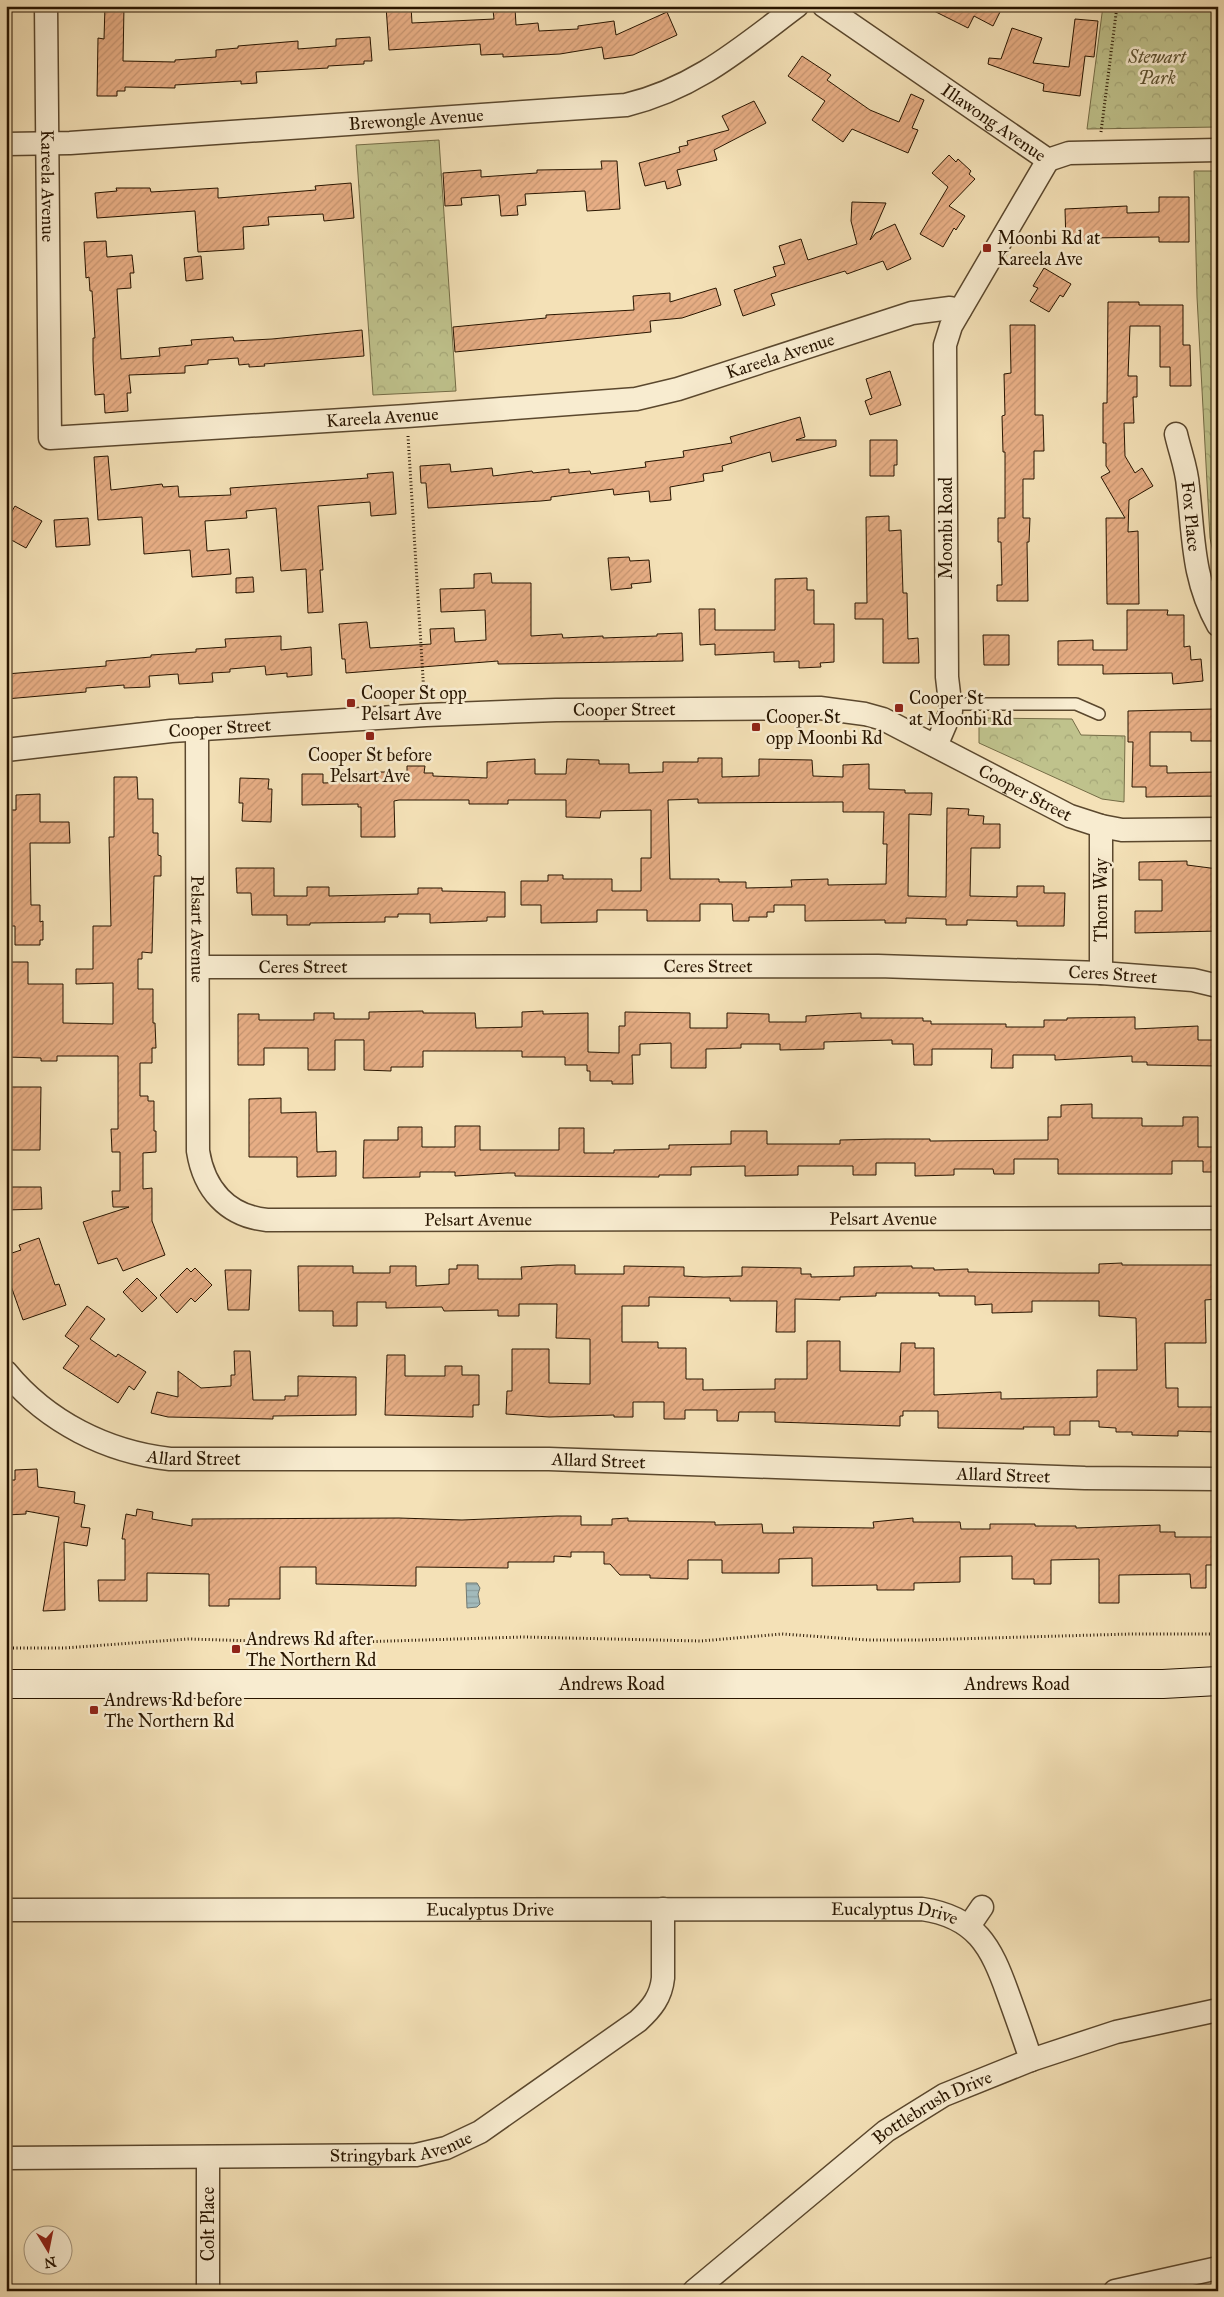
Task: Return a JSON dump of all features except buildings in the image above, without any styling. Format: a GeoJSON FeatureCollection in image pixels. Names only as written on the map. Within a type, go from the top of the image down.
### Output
{"type":"FeatureCollection","features":[{"type":"Feature","properties":{"kind":"main road","name":"Andrews Road"},"geometry":{"type":"LineString","coordinates":[[6,1684],[1163,1684],[1218,1681]]}},
{"type":"Feature","properties":{"kind":"street","name":"Kareela Avenue"},"geometry":{"type":"LineString","coordinates":[[46,6],[50,438],[612,402],[658,395],[916,312],[950,308],[960,310]]}},
{"type":"Feature","properties":{"kind":"street","name":"Brewongle Avenue"},"geometry":{"type":"LineString","coordinates":[[6,144],[48,144],[626,105],[658,96],[692,82],[798,6]]}},
{"type":"Feature","properties":{"kind":"street","name":"Illawong Avenue"},"geometry":{"type":"LineString","coordinates":[[824,6],[1048,160],[1069,153],[1218,150]]}},
{"type":"Feature","properties":{"kind":"street"},"geometry":{"type":"LineString","coordinates":[[960,310],[1048,160]]}},
{"type":"Feature","properties":{"kind":"street","name":"Moonbi Road"},"geometry":{"type":"LineString","coordinates":[[936,746],[950,716],[951,704],[947,678],[944,356],[947,335],[960,310]]}},
{"type":"Feature","properties":{"kind":"street","name":"Fox Place"},"geometry":{"type":"LineString","coordinates":[[1176,434],[1188,486],[1192,543],[1197,572],[1201,588],[1218,625]]}},
{"type":"Feature","properties":{"kind":"street","name":"Cooper Street"},"geometry":{"type":"LineString","coordinates":[[6,750],[197,729],[426,715],[556,710],[820,708],[865,714],[883,719],[1070,816],[1101,826],[1130,830],[1218,829]]}},
{"type":"Feature","properties":{"kind":"street","name":"Pelsart Avenue"},"geometry":{"type":"LineString","coordinates":[[197,729],[198,1151],[200,1164],[210,1188],[221,1201],[238,1212],[256,1219],[1218,1218]]}},
{"type":"Feature","properties":{"kind":"street","name":"Thorn Way"},"geometry":{"type":"LineString","coordinates":[[1101,826],[1101,973]]}},
{"type":"Feature","properties":{"kind":"street","name":"Ceres Street"},"geometry":{"type":"LineString","coordinates":[[198,967],[878,966],[1101,973],[1193,980],[1218,986]]}},
{"type":"Feature","properties":{"kind":"street","name":"Allard Street"},"geometry":{"type":"LineString","coordinates":[[11,1387],[60,1420],[95,1440],[127,1452],[170,1459],[549,1459],[1085,1478],[1218,1479]]}},
{"type":"Feature","properties":{"kind":"street","name":"Eucalyptus Drive"},"geometry":{"type":"LineString","coordinates":[[6,1910],[663,1910],[904,1907],[942,1913],[959,1919],[982,1938],[995,1960],[1031,2060]]}},
{"type":"Feature","properties":{"kind":"street","name":"Eucalyptus Drive"},"geometry":{"type":"LineString","coordinates":[[969,1926],[982,1907]]}},
{"type":"Feature","properties":{"kind":"street","name":"Stringybark Avenue"},"geometry":{"type":"LineString","coordinates":[[6,2158],[416,2155],[432,2152],[466,2140],[638,2021],[654,2005],[662,1988],[663,1978],[663,1910]]}},
{"type":"Feature","properties":{"kind":"street","name":"Bottlebrush Drive"},"geometry":{"type":"LineString","coordinates":[[694,2291],[860,2152],[903,2119],[962,2086],[1031,2060],[1116,2032],[1218,2010]]}},
{"type":"Feature","properties":{"kind":"street","name":"Colt Place"},"geometry":{"type":"LineString","coordinates":[[208,2157],[208,2291]]}},
{"type":"Feature","properties":{"kind":"street"},"geometry":{"type":"LineString","coordinates":[[1115,2291],[1218,2268]]}},
{"type":"Feature","properties":{"kind":"lane"},"geometry":{"type":"LineString","coordinates":[[951,704],[1076,704],[1099,714]]}},
{"type":"Feature","properties":{"kind":"path"},"geometry":{"type":"LineString","coordinates":[[1098,153],[1117,6]]}},
{"type":"Feature","properties":{"kind":"path"},"geometry":{"type":"LineString","coordinates":[[407,416],[426,715]]}},
{"type":"Feature","properties":{"kind":"path"},"geometry":{"type":"LineString","coordinates":[[6,1648],[64,1648],[189,1639],[324,1642],[523,1637],[701,1641],[782,1634],[902,1640],[1132,1634],[1218,1634]]}},
{"type":"Feature","properties":{"kind":"green space","name":"Stewart Park"},"geometry":{"type":"Polygon","coordinates":[[[1103,6],[1218,6],[1218,127],[1087,129],[1103,6]]]}},
{"type":"Feature","properties":{"kind":"green space"},"geometry":{"type":"Polygon","coordinates":[[[439,140],[456,391],[373,395],[356,145],[439,140]]]}},
{"type":"Feature","properties":{"kind":"green space"},"geometry":{"type":"Polygon","coordinates":[[[1194,171],[1218,171],[1218,577],[1210,538],[1197,297],[1194,171]]]}},
{"type":"Feature","properties":{"kind":"green space"},"geometry":{"type":"Polygon","coordinates":[[[979,718],[1072,719],[1081,735],[1125,736],[1124,802],[1102,799],[979,743],[979,718]]]}},
{"type":"Feature","properties":{"kind":"water"},"geometry":{"type":"Polygon","coordinates":[[[466,1583],[477,1583],[480,1588],[478,1594],[480,1604],[477,1607],[467,1608],[466,1583]]]}},
{"type":"Feature","properties":{"kind":"place","name":"Moonbi Rd at Kareela Ave"},"geometry":{"type":"Point","coordinates":[987,248]}},
{"type":"Feature","properties":{"kind":"place","name":"Cooper St opp Pelsart Ave"},"geometry":{"type":"Point","coordinates":[351,703]}},
{"type":"Feature","properties":{"kind":"place","name":"Cooper St at Moonbi Rd"},"geometry":{"type":"Point","coordinates":[899,708]}},
{"type":"Feature","properties":{"kind":"place","name":"Cooper St opp Moonbi Rd"},"geometry":{"type":"Point","coordinates":[756,727]}},
{"type":"Feature","properties":{"kind":"place","name":"Cooper St before Pelsart Ave"},"geometry":{"type":"Point","coordinates":[370,736]}},
{"type":"Feature","properties":{"kind":"place","name":"Andrews Rd after The Northern Rd"},"geometry":{"type":"Point","coordinates":[236,1649]}},
{"type":"Feature","properties":{"kind":"place","name":"Andrews Rd before The Northern Rd"},"geometry":{"type":"Point","coordinates":[94,1710]}}]}
